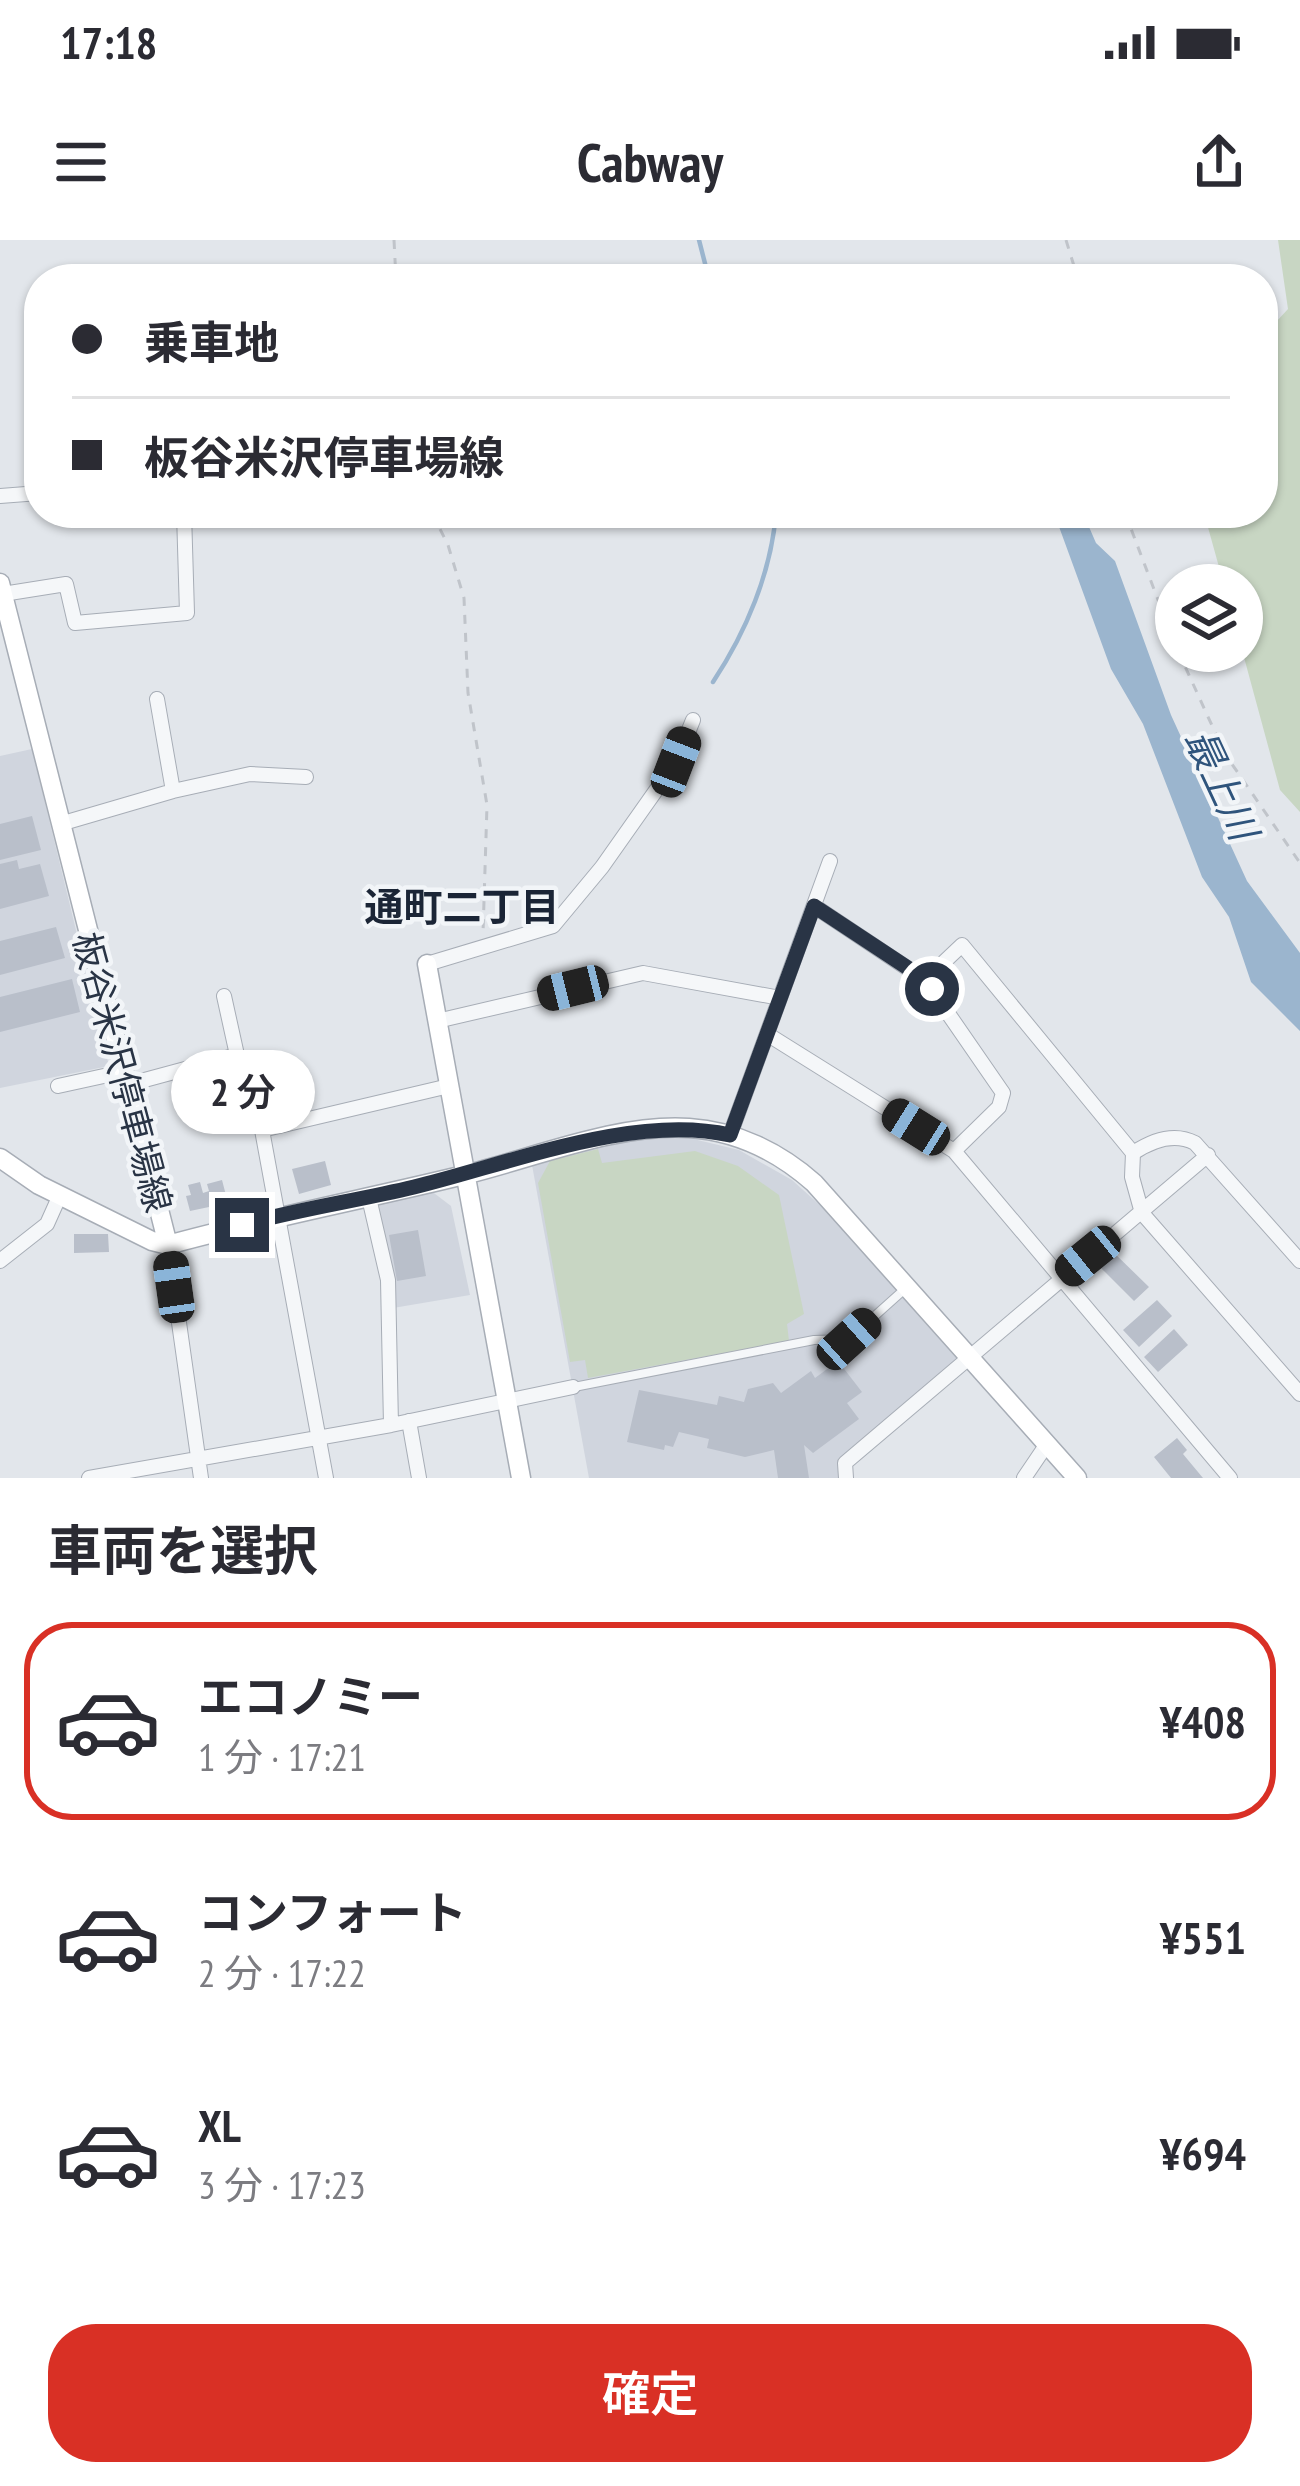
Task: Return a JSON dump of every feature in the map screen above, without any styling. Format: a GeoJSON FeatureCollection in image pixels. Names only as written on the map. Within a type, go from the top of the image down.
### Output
{"type":"FeatureCollection","features":[{"type":"Feature","properties":{"kind":"main road","name":"板谷米沢停車場線"},"geometry":{"type":"LineString","coordinates":[[2,588],[168,1245],[278,1214],[369,1198],[637,1131],[689,1128],[730,1135],[768,1150],[801,1172],[1077,1478]]}},
{"type":"Feature","properties":{"kind":"main road"},"geometry":{"type":"LineString","coordinates":[[428,964],[521,1478]]}},
{"type":"Feature","properties":{"kind":"main road"},"geometry":{"type":"LineString","coordinates":[[0,1158],[60,1195],[168,1245]]}},
{"type":"Feature","properties":{"kind":"street"},"geometry":{"type":"LineString","coordinates":[[2,588],[66,584],[75,622],[187,613],[184,528]]}},
{"type":"Feature","properties":{"kind":"street"},"geometry":{"type":"LineString","coordinates":[[157,699],[172,791]]}},
{"type":"Feature","properties":{"kind":"street"},"geometry":{"type":"LineString","coordinates":[[428,964],[553,926],[602,867],[676,762],[693,720]]}},
{"type":"Feature","properties":{"kind":"street"},"geometry":{"type":"LineString","coordinates":[[60,824],[250,774],[306,777]]}},
{"type":"Feature","properties":{"kind":"street"},"geometry":{"type":"LineString","coordinates":[[730,1135],[830,861]]}},
{"type":"Feature","properties":{"kind":"street"},"geometry":{"type":"LineString","coordinates":[[814,906],[926,980],[1003,1093],[999,1107],[954,1151]]}},
{"type":"Feature","properties":{"kind":"street"},"geometry":{"type":"LineString","coordinates":[[926,980],[962,945],[1133,1153],[1132,1178],[1142,1213],[1300,1394]]}},
{"type":"Feature","properties":{"kind":"street"},"geometry":{"type":"LineString","coordinates":[[437,1021],[643,973],[780,998]]}},
{"type":"Feature","properties":{"kind":"street"},"geometry":{"type":"LineString","coordinates":[[224,996],[262,1130],[326,1478]]}},
{"type":"Feature","properties":{"kind":"street"},"geometry":{"type":"LineString","coordinates":[[766,1034],[954,1151],[1230,1478]]}},
{"type":"Feature","properties":{"kind":"street"},"geometry":{"type":"LineString","coordinates":[[58,1086],[237,1055]]}},
{"type":"Feature","properties":{"kind":"street"},"geometry":{"type":"LineString","coordinates":[[262,1130],[449,1086]]}},
{"type":"Feature","properties":{"kind":"street"},"geometry":{"type":"LineString","coordinates":[[1133,1153],[1166,1138],[1184,1138],[1208,1155],[1300,1261]]}},
{"type":"Feature","properties":{"kind":"street"},"geometry":{"type":"LineString","coordinates":[[846,1478],[845,1463],[1208,1155]]}},
{"type":"Feature","properties":{"kind":"street"},"geometry":{"type":"LineString","coordinates":[[0,1261],[47,1224],[60,1195]]}},
{"type":"Feature","properties":{"kind":"street"},"geometry":{"type":"LineString","coordinates":[[369,1198],[388,1280],[391,1425]]}},
{"type":"Feature","properties":{"kind":"street"},"geometry":{"type":"LineString","coordinates":[[168,1245],[201,1478]]}},
{"type":"Feature","properties":{"kind":"street"},"geometry":{"type":"LineString","coordinates":[[89,1478],[391,1425],[573,1387]]}},
{"type":"Feature","properties":{"kind":"street"},"geometry":{"type":"LineString","coordinates":[[409,1421],[418,1478]]}},
{"type":"Feature","properties":{"kind":"street"},"geometry":{"type":"LineString","coordinates":[[1024,1478],[1047,1444]]}},
{"type":"Feature","properties":{"kind":"lane"},"geometry":{"type":"LineString","coordinates":[[573,1387],[814,1340],[849,1339],[907,1288]]}},
{"type":"Feature","properties":{"kind":"path"},"geometry":{"type":"LineString","coordinates":[[440,528],[464,598],[468,693],[487,805],[483,947]]}},
{"type":"Feature","properties":{"kind":"path"},"geometry":{"type":"LineString","coordinates":[[1131,528],[1155,591]]}},
{"type":"Feature","properties":{"kind":"path"},"geometry":{"type":"LineString","coordinates":[[1188,672],[1225,754],[1300,863]]}},
{"type":"Feature","properties":{"kind":"shaded area"},"geometry":{"type":"Polygon","coordinates":[[[32,749],[109,1066],[0,1088],[0,756],[32,749]]]}},
{"type":"Feature","properties":{"kind":"shaded area"},"geometry":{"type":"Polygon","coordinates":[[[681,1136],[739,1150],[792,1180],[823,1208],[958,1360],[840,1478],[589,1478],[532,1165],[617,1141],[681,1136]]]}},
{"type":"Feature","properties":{"kind":"shaded area"},"geometry":{"type":"Polygon","coordinates":[[[430,1190],[451,1206],[470,1295],[393,1308],[376,1210],[380,1200],[430,1190]]]}},
{"type":"Feature","properties":{"kind":"green space"},"geometry":{"type":"Polygon","coordinates":[[[1278,240],[1300,240],[1300,812],[1280,790],[1248,672],[1263,672],[1263,564],[1218,564],[1208,528],[1278,528],[1278,320],[1288,309],[1278,240]]]}},
{"type":"Feature","properties":{"kind":"green space"},"geometry":{"type":"Polygon","coordinates":[[[598,1149],[602,1163],[695,1151],[738,1166],[779,1195],[804,1314],[787,1324],[789,1341],[588,1378],[585,1360],[570,1362],[538,1183],[550,1161],[598,1149]]]}},
{"type":"Feature","properties":{"kind":"water"},"geometry":{"type":"Polygon","coordinates":[[[1059,528],[1090,528],[1096,543],[1115,561],[1171,715],[1247,881],[1300,953],[1300,1031],[1251,982],[1229,917],[1202,877],[1143,724],[1111,669],[1059,528]]]}},
{"type":"Feature","properties":{"kind":"building"},"geometry":{"type":"Polygon","coordinates":[[[32,816],[41,850],[0,860],[0,824],[32,816]]]}},
{"type":"Feature","properties":{"kind":"building"},"geometry":{"type":"Polygon","coordinates":[[[17,860],[19,869],[40,864],[49,896],[0,909],[0,864],[17,860]]]}},
{"type":"Feature","properties":{"kind":"building"},"geometry":{"type":"Polygon","coordinates":[[[56,927],[65,958],[0,975],[0,941],[56,927]]]}},
{"type":"Feature","properties":{"kind":"building"},"geometry":{"type":"Polygon","coordinates":[[[72,979],[80,1012],[0,1032],[0,997],[72,979]]]}},
{"type":"Feature","properties":{"kind":"building"},"geometry":{"type":"Polygon","coordinates":[[[325,1161],[331,1185],[299,1194],[292,1169],[325,1161]]]}},
{"type":"Feature","properties":{"kind":"building"},"geometry":{"type":"Polygon","coordinates":[[[222,1180],[228,1203],[190,1211],[188,1185],[200,1182],[203,1193],[209,1191],[207,1184],[222,1180]]]}},
{"type":"Feature","properties":{"kind":"building"},"geometry":{"type":"Polygon","coordinates":[[[418,1230],[426,1276],[397,1281],[389,1235],[418,1230]]]}},
{"type":"Feature","properties":{"kind":"building"},"geometry":{"type":"Polygon","coordinates":[[[74,1234],[108,1234],[109,1252],[74,1253],[74,1234]]]}},
{"type":"Feature","properties":{"kind":"building"},"geometry":{"type":"Polygon","coordinates":[[[1109,1248],[1149,1287],[1134,1301],[1095,1262],[1109,1248]]]}},
{"type":"Feature","properties":{"kind":"building"},"geometry":{"type":"Polygon","coordinates":[[[1157,1300],[1172,1316],[1139,1347],[1123,1330],[1157,1300]]]}},
{"type":"Feature","properties":{"kind":"building"},"geometry":{"type":"Polygon","coordinates":[[[1174,1329],[1188,1345],[1158,1372],[1144,1357],[1174,1329]]]}},
{"type":"Feature","properties":{"kind":"building"},"geometry":{"type":"Polygon","coordinates":[[[838,1361],[862,1392],[847,1403],[859,1419],[813,1453],[804,1445],[809,1478],[778,1478],[774,1450],[745,1457],[707,1448],[709,1439],[679,1432],[673,1447],[665,1445],[664,1450],[627,1442],[639,1390],[717,1405],[719,1396],[744,1402],[748,1389],[773,1383],[781,1393],[811,1371],[815,1378],[838,1361]]]}},
{"type":"Feature","properties":{"kind":"building"},"geometry":{"type":"Polygon","coordinates":[[[1177,1438],[1187,1450],[1183,1454],[1203,1478],[1171,1478],[1154,1457],[1177,1438]]]}},
{"type":"Feature","properties":{"kind":"waterway"},"geometry":{"type":"LineString","coordinates":[[699,240],[705,264]]}},
{"type":"Feature","properties":{"kind":"waterway"},"geometry":{"type":"LineString","coordinates":[[713,682],[755,601],[774,528]]}},
{"type":"Feature","properties":{"kind":"district","name":"通町二丁目"},"geometry":{"type":"Point","coordinates":[462,906]}},
{"type":"Feature","properties":{"kind":"route"},"geometry":{"type":"LineString","coordinates":[[242,1225],[369,1198],[625,1132],[689,1128],[730,1135],[814,906],[926,980],[932,989]]}},
{"type":"Feature","properties":{"kind":"water label","name":"最上川"},"geometry":{"type":"Point","coordinates":[1222,784]}}]}
